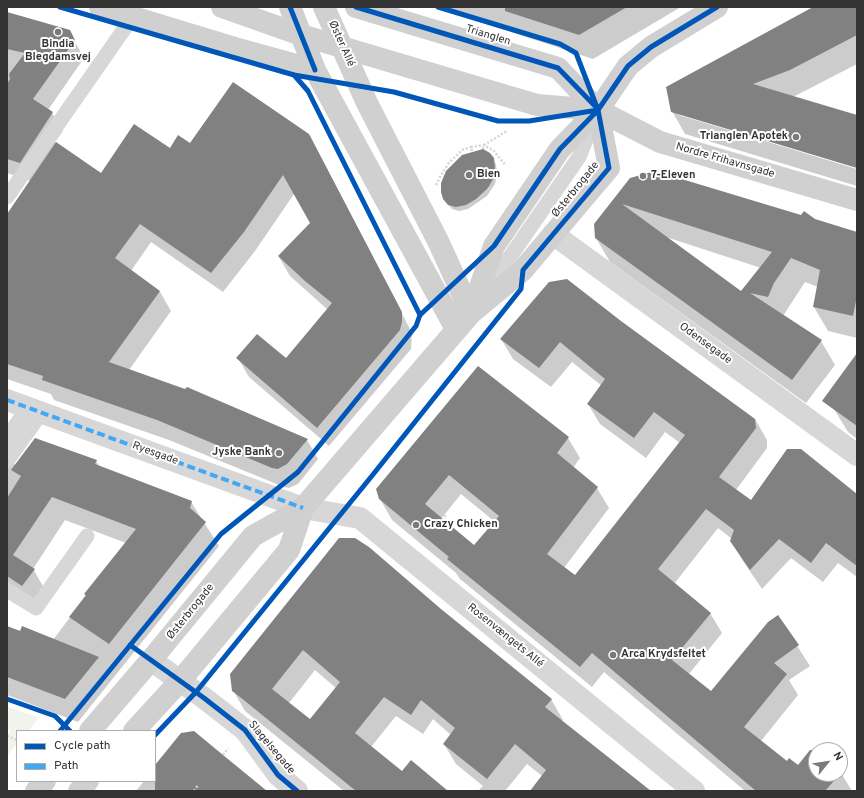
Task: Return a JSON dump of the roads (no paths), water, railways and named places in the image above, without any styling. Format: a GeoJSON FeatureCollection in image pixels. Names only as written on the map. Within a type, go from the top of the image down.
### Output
{"type":"FeatureCollection","features":[{"type":"Feature","properties":{"kind":"street"},"geometry":{"type":"LineString","coordinates":[[100,7],[129,17],[315,70]]}},
{"type":"Feature","properties":{"kind":"street"},"geometry":{"type":"LineString","coordinates":[[222,7],[342,48],[537,105],[598,110]]}},
{"type":"Feature","properties":{"kind":"street"},"geometry":{"type":"LineString","coordinates":[[290,7],[315,70],[456,329]]}},
{"type":"Feature","properties":{"kind":"street","name":"Øster Allé"},"geometry":{"type":"LineString","coordinates":[[324,7],[367,103],[438,241],[470,313]]}},
{"type":"Feature","properties":{"kind":"street","name":"Trianglen"},"geometry":{"type":"LineString","coordinates":[[356,7],[558,68],[598,110]]}},
{"type":"Feature","properties":{"kind":"street","name":"Østerbrogade"},"geometry":{"type":"LineString","coordinates":[[470,313],[494,246],[560,149],[598,110],[628,66],[693,13],[717,7]]}},
{"type":"Feature","properties":{"kind":"street","name":"Østerbrogade"},"geometry":{"type":"LineString","coordinates":[[91,730],[151,660],[253,536],[303,508],[470,313],[523,270],[609,168],[598,110]]}},
{"type":"Feature","properties":{"kind":"street","name":"Nordre Frihavnsgade"},"geometry":{"type":"LineString","coordinates":[[598,110],[660,142],[857,200]]}},
{"type":"Feature","properties":{"kind":"street","name":"Odensegade"},"geometry":{"type":"LineString","coordinates":[[553,234],[857,455]]}},
{"type":"Feature","properties":{"kind":"street","name":"Ryesgade"},"geometry":{"type":"LineString","coordinates":[[7,400],[303,508]]}},
{"type":"Feature","properties":{"kind":"street","name":"Østerbrogade"},"geometry":{"type":"LineString","coordinates":[[135,730],[180,681],[289,550],[303,508]]}},
{"type":"Feature","properties":{"kind":"street","name":"Rosenvængets Allé"},"geometry":{"type":"LineString","coordinates":[[303,508],[360,518],[694,791]]}},
{"type":"Feature","properties":{"kind":"street","name":"Slagelsegade"},"geometry":{"type":"LineString","coordinates":[[151,660],[245,730],[278,775],[297,791]]}},
{"type":"Feature","properties":{"kind":"street"},"geometry":{"type":"LineString","coordinates":[[36,791],[44,782]]}},
{"type":"Feature","properties":{"kind":"street"},"geometry":{"type":"LineString","coordinates":[[79,791],[87,782]]}},
{"type":"Feature","properties":{"kind":"lane"},"geometry":{"type":"LineString","coordinates":[[7,197],[127,25],[129,17]]}},
{"type":"Feature","properties":{"kind":"lane"},"geometry":{"type":"LineString","coordinates":[[7,438],[35,410]]}},
{"type":"Feature","properties":{"kind":"lane"},"geometry":{"type":"LineString","coordinates":[[7,461],[35,410]]}},
{"type":"Feature","properties":{"kind":"lane"},"geometry":{"type":"LineString","coordinates":[[7,590],[36,608],[86,536]]}},
{"type":"Feature","properties":{"kind":"place","name":"Bindia Blegdamsvej"},"geometry":{"type":"Point","coordinates":[58,32]}},
{"type":"Feature","properties":{"kind":"place","name":"Trianglen Apotek"},"geometry":{"type":"Point","coordinates":[796,137]}},
{"type":"Feature","properties":{"kind":"place","name":"Bien"},"geometry":{"type":"Point","coordinates":[469,175]}},
{"type":"Feature","properties":{"kind":"place","name":"7-Eleven"},"geometry":{"type":"Point","coordinates":[643,176]}},
{"type":"Feature","properties":{"kind":"place","name":"Jyske Bank"},"geometry":{"type":"Point","coordinates":[279,453]}},
{"type":"Feature","properties":{"kind":"place","name":"Crazy Chicken"},"geometry":{"type":"Point","coordinates":[416,525]}},
{"type":"Feature","properties":{"kind":"place","name":"Arca Krydsfeltet"},"geometry":{"type":"Point","coordinates":[613,655]}}]}
